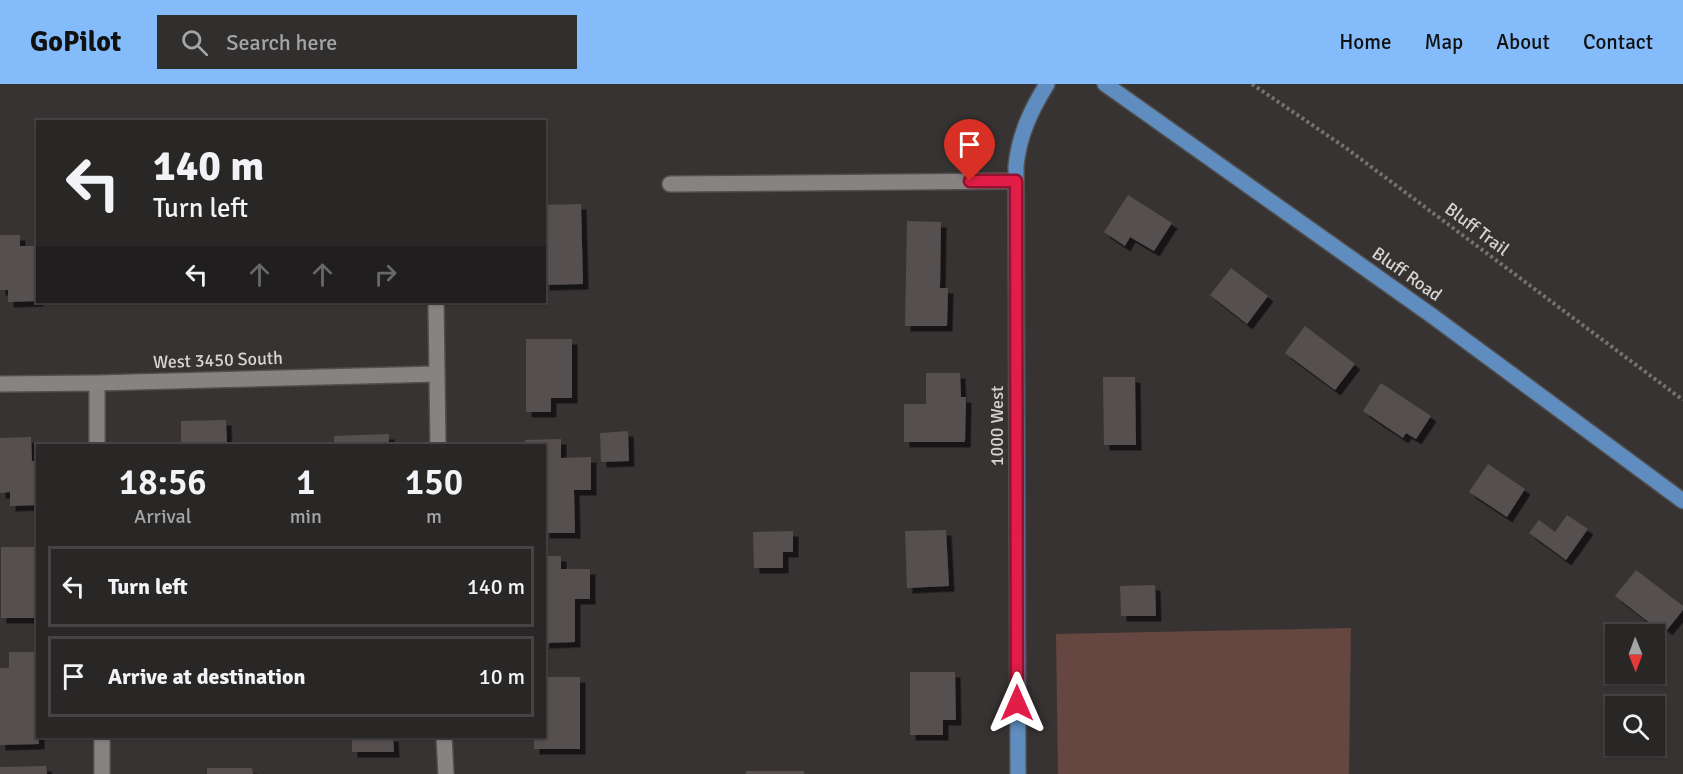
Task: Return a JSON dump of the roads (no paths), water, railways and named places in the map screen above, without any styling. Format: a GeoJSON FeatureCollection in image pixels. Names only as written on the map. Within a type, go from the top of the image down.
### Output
{"type":"FeatureCollection","features":[{"type":"Feature","properties":{"kind":"main road","name":"1000 West"},"geometry":{"type":"LineString","coordinates":[[1018,774],[1016,166],[1021,138],[1028,118],[1047,84]]}},
{"type":"Feature","properties":{"kind":"main road","name":"Bluff Road"},"geometry":{"type":"LineString","coordinates":[[1105,84],[1431,315],[1683,501]]}},
{"type":"Feature","properties":{"kind":"street"},"geometry":{"type":"LineString","coordinates":[[670,184],[1016,181]]}},
{"type":"Feature","properties":{"kind":"street"},"geometry":{"type":"LineString","coordinates":[[436,303],[438,444]]}},
{"type":"Feature","properties":{"kind":"street","name":"West 3450 South"},"geometry":{"type":"LineString","coordinates":[[0,384],[436,374]]}},
{"type":"Feature","properties":{"kind":"street"},"geometry":{"type":"LineString","coordinates":[[97,383],[98,444]]}},
{"type":"Feature","properties":{"kind":"street"},"geometry":{"type":"LineString","coordinates":[[102,738],[102,774]]}},
{"type":"Feature","properties":{"kind":"street"},"geometry":{"type":"LineString","coordinates":[[444,738],[446,774]]}}]}
